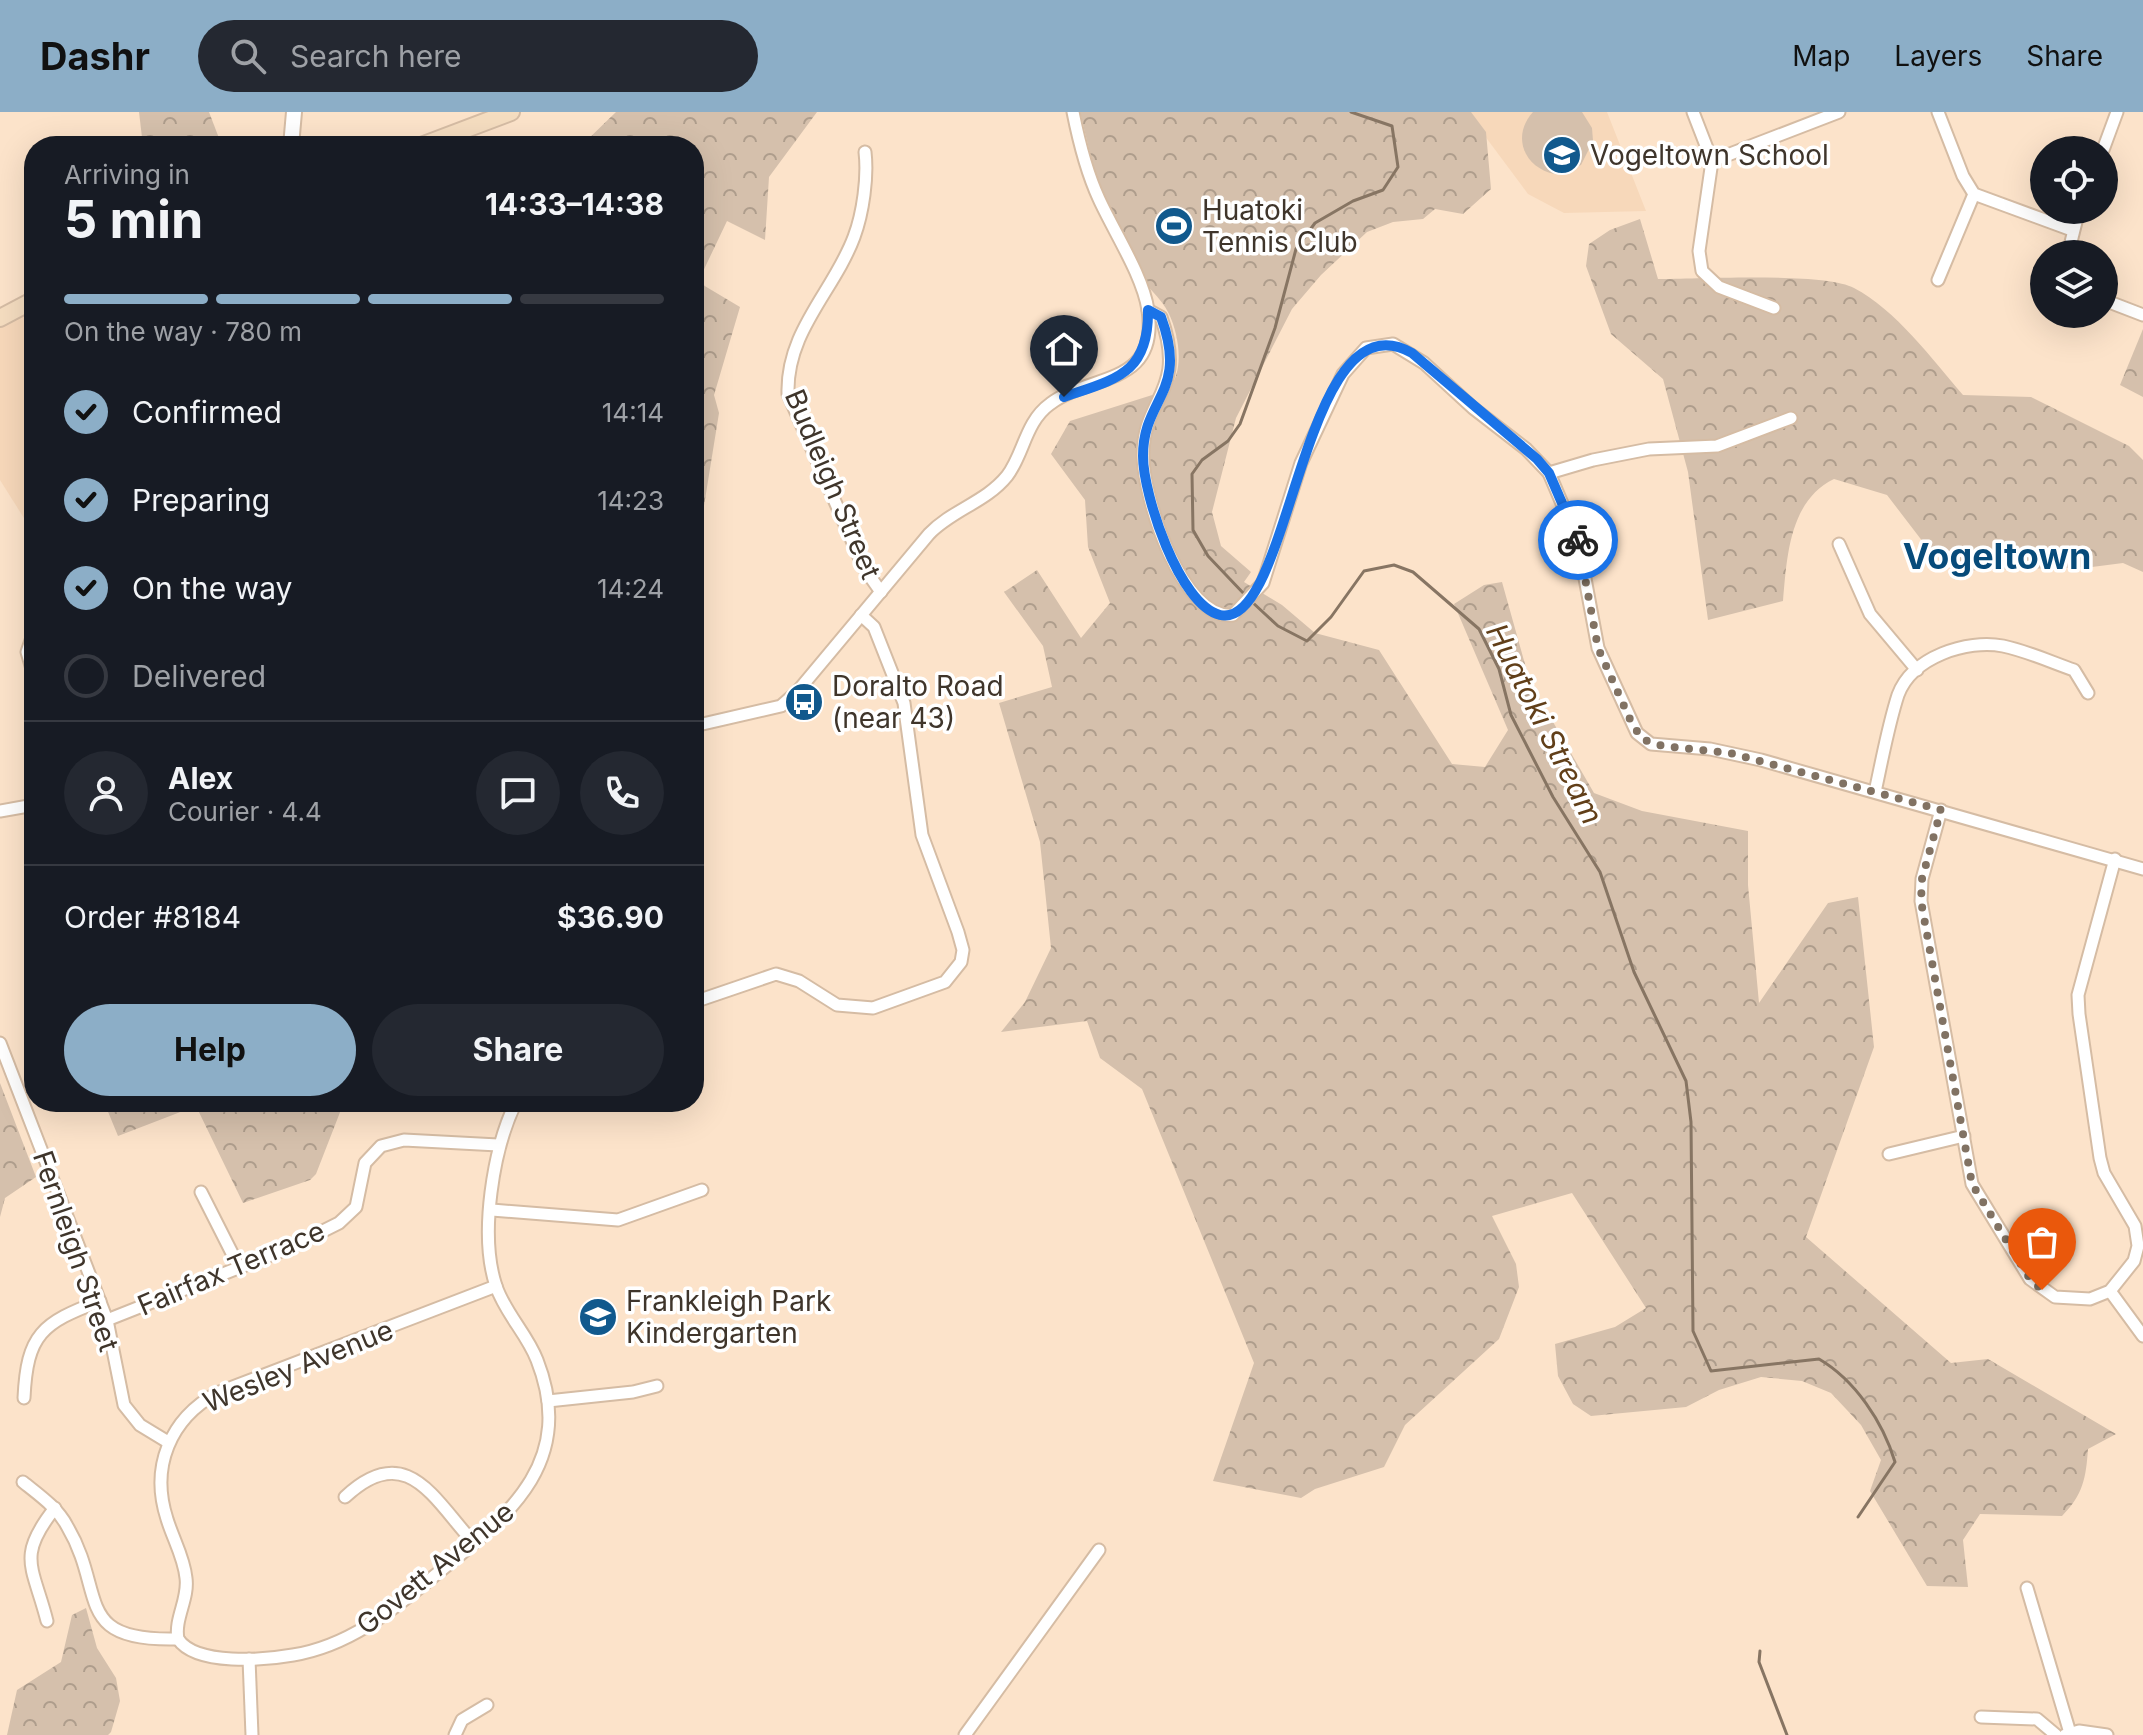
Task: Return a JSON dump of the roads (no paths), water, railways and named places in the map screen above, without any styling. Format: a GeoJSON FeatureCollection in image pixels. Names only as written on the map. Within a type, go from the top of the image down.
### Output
{"type":"FeatureCollection","features":[{"type":"Feature","properties":{"kind":"main road"},"geometry":{"type":"LineString","coordinates":[[447,136],[511,112]]}},
{"type":"Feature","properties":{"kind":"main road"},"geometry":{"type":"LineString","coordinates":[[0,318],[24,305]]}},
{"type":"Feature","properties":{"kind":"street"},"geometry":{"type":"LineString","coordinates":[[292,136],[294,112]]}},
{"type":"Feature","properties":{"kind":"street"},"geometry":{"type":"LineString","coordinates":[[704,724],[781,706],[797,692],[942,521],[986,496],[1008,475],[1031,425],[1050,404],[1118,376],[1139,359],[1147,343],[1148,310],[1089,174],[1073,112]]}},
{"type":"Feature","properties":{"kind":"street"},"geometry":{"type":"LineString","coordinates":[[1693,112],[1712,161],[1699,251],[1702,271],[1719,287],[1774,308]]}},
{"type":"Feature","properties":{"kind":"street"},"geometry":{"type":"LineString","coordinates":[[1712,161],[1839,112]]}},
{"type":"Feature","properties":{"kind":"street"},"geometry":{"type":"LineString","coordinates":[[1938,112],[1963,176],[1974,194],[2072,230]]}},
{"type":"Feature","properties":{"kind":"street"},"geometry":{"type":"LineString","coordinates":[[2108,136],[2117,112]]}},
{"type":"Feature","properties":{"kind":"street","name":"Budleigh Street"},"geometry":{"type":"LineString","coordinates":[[865,152],[867,168],[854,237],[801,334],[787,374],[788,394],[864,568],[881,592]]}},
{"type":"Feature","properties":{"kind":"street"},"geometry":{"type":"LineString","coordinates":[[1938,280],[1974,194]]}},
{"type":"Feature","properties":{"kind":"street"},"geometry":{"type":"LineString","coordinates":[[2070,240],[2074,224]]}},
{"type":"Feature","properties":{"kind":"street"},"geometry":{"type":"LineString","coordinates":[[2118,305],[2143,315]]}},
{"type":"Feature","properties":{"kind":"street"},"geometry":{"type":"LineString","coordinates":[[1148,310],[1161,317],[1172,362],[1167,387],[1148,425],[1143,455],[1156,515],[1175,564],[1194,596],[1220,615],[1233,615],[1241,610],[1263,583],[1294,480],[1350,363],[1375,344],[1393,344],[1412,353],[1473,408],[1526,449],[1549,473],[1578,541],[1598,648],[1637,733],[1651,744],[1730,753],[2143,869]]}},
{"type":"Feature","properties":{"kind":"street"},"geometry":{"type":"LineString","coordinates":[[1549,473],[1649,449],[1717,446],[1791,418]]}},
{"type":"Feature","properties":{"kind":"street"},"geometry":{"type":"LineString","coordinates":[[1839,544],[1870,614],[1917,670]]}},
{"type":"Feature","properties":{"kind":"street"},"geometry":{"type":"LineString","coordinates":[[704,999],[776,974],[799,981],[837,1005],[850,1009],[873,1008],[945,982],[961,962],[963,950],[958,932],[922,835],[904,703],[874,627],[861,615]]}},
{"type":"Feature","properties":{"kind":"street"},"geometry":{"type":"LineString","coordinates":[[1875,792],[1899,692],[1917,670],[1960,647],[2002,646],[2074,670],[2088,693]]}},
{"type":"Feature","properties":{"kind":"street"},"geometry":{"type":"LineString","coordinates":[[0,811],[24,807]]}},
{"type":"Feature","properties":{"kind":"street"},"geometry":{"type":"LineString","coordinates":[[1941,810],[1922,879],[1921,901],[1972,1184],[2030,1279],[2055,1297],[2069,1300],[2090,1299],[2110,1291],[2134,1261],[2138,1236],[2100,1158],[2078,995],[2115,859]]}},
{"type":"Feature","properties":{"kind":"street","name":"Fernleigh Street"},"geometry":{"type":"LineString","coordinates":[[0,1043],[24,1105]]}},
{"type":"Feature","properties":{"kind":"street","name":"Fernleigh Street"},"geometry":{"type":"LineString","coordinates":[[27,1112],[107,1320],[124,1405],[140,1425],[168,1442]]}},
{"type":"Feature","properties":{"kind":"street","name":"Govett Avenue"},"geometry":{"type":"LineString","coordinates":[[178,1639],[190,1651],[249,1659],[307,1653],[353,1635],[394,1609],[474,1543],[510,1511],[532,1482],[547,1437],[548,1401],[537,1360],[496,1286],[490,1248],[498,1145],[512,1112]]}},
{"type":"Feature","properties":{"kind":"street"},"geometry":{"type":"LineString","coordinates":[[1889,1154],[1964,1136]]}},
{"type":"Feature","properties":{"kind":"street","name":"Fairfax Terrace"},"geometry":{"type":"LineString","coordinates":[[107,1320],[291,1247],[349,1216],[361,1195],[365,1163],[381,1146],[404,1140],[498,1145]]}},
{"type":"Feature","properties":{"kind":"street"},"geometry":{"type":"LineString","coordinates":[[492,1210],[618,1220],[702,1190]]}},
{"type":"Feature","properties":{"kind":"street"},"geometry":{"type":"LineString","coordinates":[[201,1192],[239,1267]]}},
{"type":"Feature","properties":{"kind":"street","name":"Wesley Avenue"},"geometry":{"type":"LineString","coordinates":[[178,1639],[186,1580],[160,1486],[168,1442],[193,1408],[217,1393],[496,1286]]}},
{"type":"Feature","properties":{"kind":"street"},"geometry":{"type":"LineString","coordinates":[[2110,1291],[2143,1336]]}},
{"type":"Feature","properties":{"kind":"street"},"geometry":{"type":"LineString","coordinates":[[24,1398],[30,1351],[44,1327],[100,1301]]}},
{"type":"Feature","properties":{"kind":"street"},"geometry":{"type":"LineString","coordinates":[[548,1401],[633,1392],[657,1386]]}},
{"type":"Feature","properties":{"kind":"street"},"geometry":{"type":"LineString","coordinates":[[345,1497],[365,1478],[377,1474],[412,1478],[432,1492],[474,1543]]}},
{"type":"Feature","properties":{"kind":"street"},"geometry":{"type":"LineString","coordinates":[[23,1482],[55,1508],[69,1528],[95,1603],[115,1632],[141,1640],[178,1639]]}},
{"type":"Feature","properties":{"kind":"street"},"geometry":{"type":"LineString","coordinates":[[47,1621],[29,1553],[39,1528],[55,1508]]}},
{"type":"Feature","properties":{"kind":"street"},"geometry":{"type":"LineString","coordinates":[[965,1735],[1099,1550]]}},
{"type":"Feature","properties":{"kind":"street"},"geometry":{"type":"LineString","coordinates":[[2027,1588],[2067,1734],[2107,1735]]}},
{"type":"Feature","properties":{"kind":"street"},"geometry":{"type":"LineString","coordinates":[[249,1659],[252,1735]]}},
{"type":"Feature","properties":{"kind":"street"},"geometry":{"type":"LineString","coordinates":[[455,1735],[462,1720],[487,1705]]}},
{"type":"Feature","properties":{"kind":"street"},"geometry":{"type":"LineString","coordinates":[[1981,1717],[2037,1719],[2056,1735]]}},
{"type":"Feature","properties":{"kind":"waterway","name":"Huatoki Stream"},"geometry":{"type":"LineString","coordinates":[[1246,596],[1208,556],[1193,530],[1192,474],[1202,460],[1228,441],[1240,424],[1275,328],[1296,249],[1315,223],[1353,201],[1383,190],[1398,167],[1392,126],[1351,112]]}},
{"type":"Feature","properties":{"kind":"waterway","name":"Huatoki Stream"},"geometry":{"type":"LineString","coordinates":[[1251,601],[1278,626],[1307,641],[1331,617],[1364,571],[1394,565],[1413,572],[1479,629],[1499,669],[1511,715],[1553,797],[1600,872],[1634,972],[1686,1081],[1691,1122],[1693,1331],[1711,1371],[1819,1359],[1856,1390],[1875,1417],[1895,1462],[1858,1517]]}},
{"type":"Feature","properties":{"kind":"waterway"},"geometry":{"type":"LineString","coordinates":[[1760,1651],[1759,1662],[1787,1735]]}},
{"type":"Feature","properties":{"kind":"place","name":"Vogeltown School"},"geometry":{"type":"Point","coordinates":[1562,155]}},
{"type":"Feature","properties":{"kind":"place","name":"Huatoki Tennis Club"},"geometry":{"type":"Point","coordinates":[1174,226]}},
{"type":"Feature","properties":{"kind":"place","name":"Doralto Road (near 43)"},"geometry":{"type":"Point","coordinates":[804,702]}},
{"type":"Feature","properties":{"kind":"place","name":"Frankleigh Park Kindergarten"},"geometry":{"type":"Point","coordinates":[598,1317]}},
{"type":"Feature","properties":{"kind":"district","name":"Vogeltown"},"geometry":{"type":"Point","coordinates":[1997,556]}}]}
